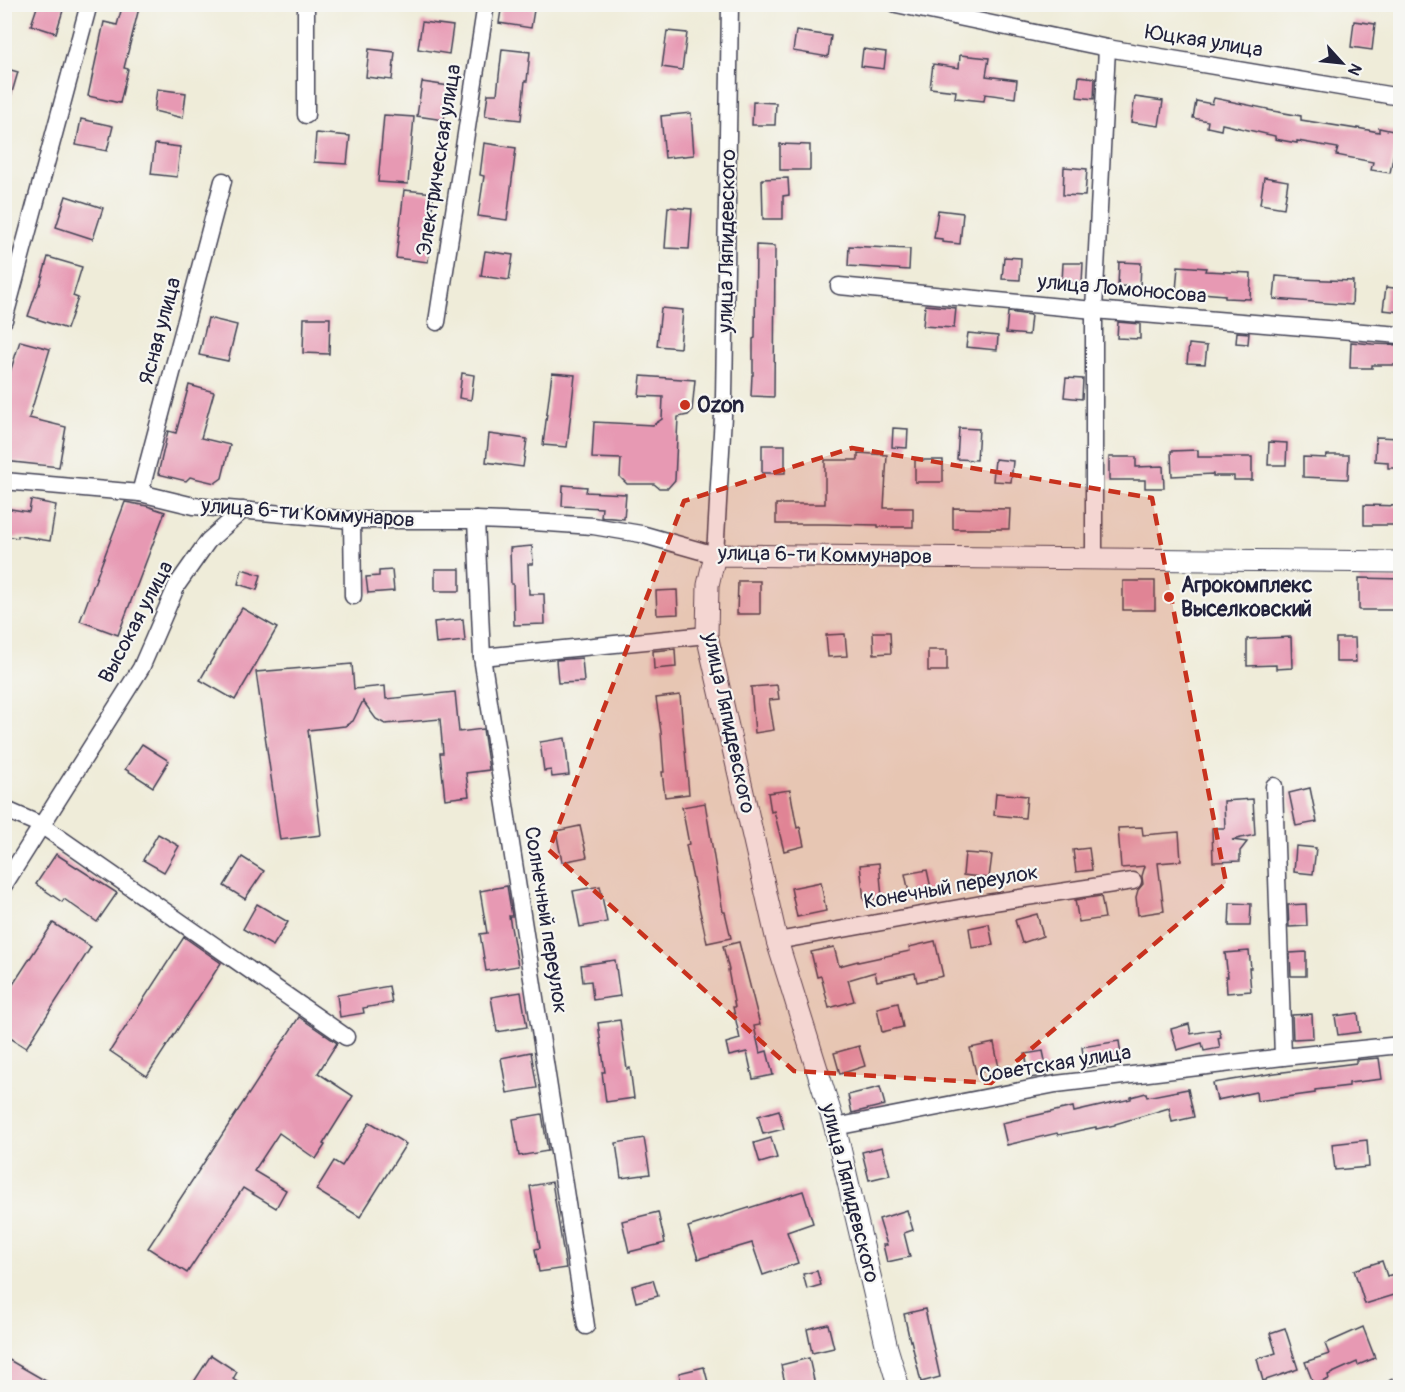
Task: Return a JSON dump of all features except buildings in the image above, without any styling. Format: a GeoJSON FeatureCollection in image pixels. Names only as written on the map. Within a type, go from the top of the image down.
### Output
{"type":"FeatureCollection","features":[{"type":"Feature","properties":{"kind":"main road","name":"улица 6-ти Коммунаров"},"geometry":{"type":"LineString","coordinates":[[715,555],[1401,562]]}},
{"type":"Feature","properties":{"kind":"main road","name":"улица Ляпидевского"},"geometry":{"type":"LineString","coordinates":[[715,555],[708,585],[708,635],[777,941],[835,1127],[887,1348],[899,1388]]}},
{"type":"Feature","properties":{"kind":"street"},"geometry":{"type":"LineString","coordinates":[[4,320],[89,4]]}},
{"type":"Feature","properties":{"kind":"street"},"geometry":{"type":"LineString","coordinates":[[306,4],[306,114]]}},
{"type":"Feature","properties":{"kind":"street","name":"Электрическая улица"},"geometry":{"type":"LineString","coordinates":[[437,322],[486,4]]}},
{"type":"Feature","properties":{"kind":"street","name":"улица Ляпидевского"},"geometry":{"type":"LineString","coordinates":[[715,555],[724,398],[730,4]]}},
{"type":"Feature","properties":{"kind":"street","name":"Юцкая улица"},"geometry":{"type":"LineString","coordinates":[[896,4],[1107,48],[1401,97]]}},
{"type":"Feature","properties":{"kind":"street"},"geometry":{"type":"LineString","coordinates":[[1094,558],[1094,310],[1107,48]]}},
{"type":"Feature","properties":{"kind":"street","name":"Ясная улица"},"geometry":{"type":"LineString","coordinates":[[140,493],[223,181]]}},
{"type":"Feature","properties":{"kind":"street","name":"улица Ломоносова"},"geometry":{"type":"LineString","coordinates":[[839,286],[1401,335]]}},
{"type":"Feature","properties":{"kind":"street","name":"улица 6-ти Коммунаров"},"geometry":{"type":"LineString","coordinates":[[4,481],[140,493],[194,506],[352,520],[476,520],[593,526],[641,534],[715,555]]}},
{"type":"Feature","properties":{"kind":"street","name":"Высокая улица"},"geometry":{"type":"LineString","coordinates":[[4,885],[141,668],[177,585],[208,541],[243,510]]}},
{"type":"Feature","properties":{"kind":"street"},"geometry":{"type":"LineString","coordinates":[[352,520],[353,596]]}},
{"type":"Feature","properties":{"kind":"street","name":"Солнечный переулок"},"geometry":{"type":"LineString","coordinates":[[476,520],[483,657],[586,1326]]}},
{"type":"Feature","properties":{"kind":"street"},"geometry":{"type":"LineString","coordinates":[[483,657],[708,635]]}},
{"type":"Feature","properties":{"kind":"street"},"geometry":{"type":"LineString","coordinates":[[1274,786],[1283,1057]]}},
{"type":"Feature","properties":{"kind":"street"},"geometry":{"type":"LineString","coordinates":[[4,809],[41,825],[346,1038]]}},
{"type":"Feature","properties":{"kind":"street","name":"Конечный переулок"},"geometry":{"type":"LineString","coordinates":[[777,941],[987,903],[1133,880]]}},
{"type":"Feature","properties":{"kind":"street","name":"Советская улица"},"geometry":{"type":"LineString","coordinates":[[835,1127],[1056,1084],[1283,1057],[1401,1046]]}},
{"type":"Feature","properties":{"kind":"street"},"geometry":{"type":"LineString","coordinates":[[1394,1388],[1401,1385]]}},
{"type":"Feature","properties":{"kind":"highlighted area"},"geometry":{"type":"Polygon","coordinates":[[[852,448],[1152,498],[1226,883],[991,1083],[794,1071],[549,850],[684,501],[852,448]]]}},
{"type":"Feature","properties":{"kind":"place","name":"Ozon"},"geometry":{"type":"Point","coordinates":[685,405]}},
{"type":"Feature","properties":{"kind":"place","name":"Агрокомплекс Выселковский"},"geometry":{"type":"Point","coordinates":[1169,597]}}]}
